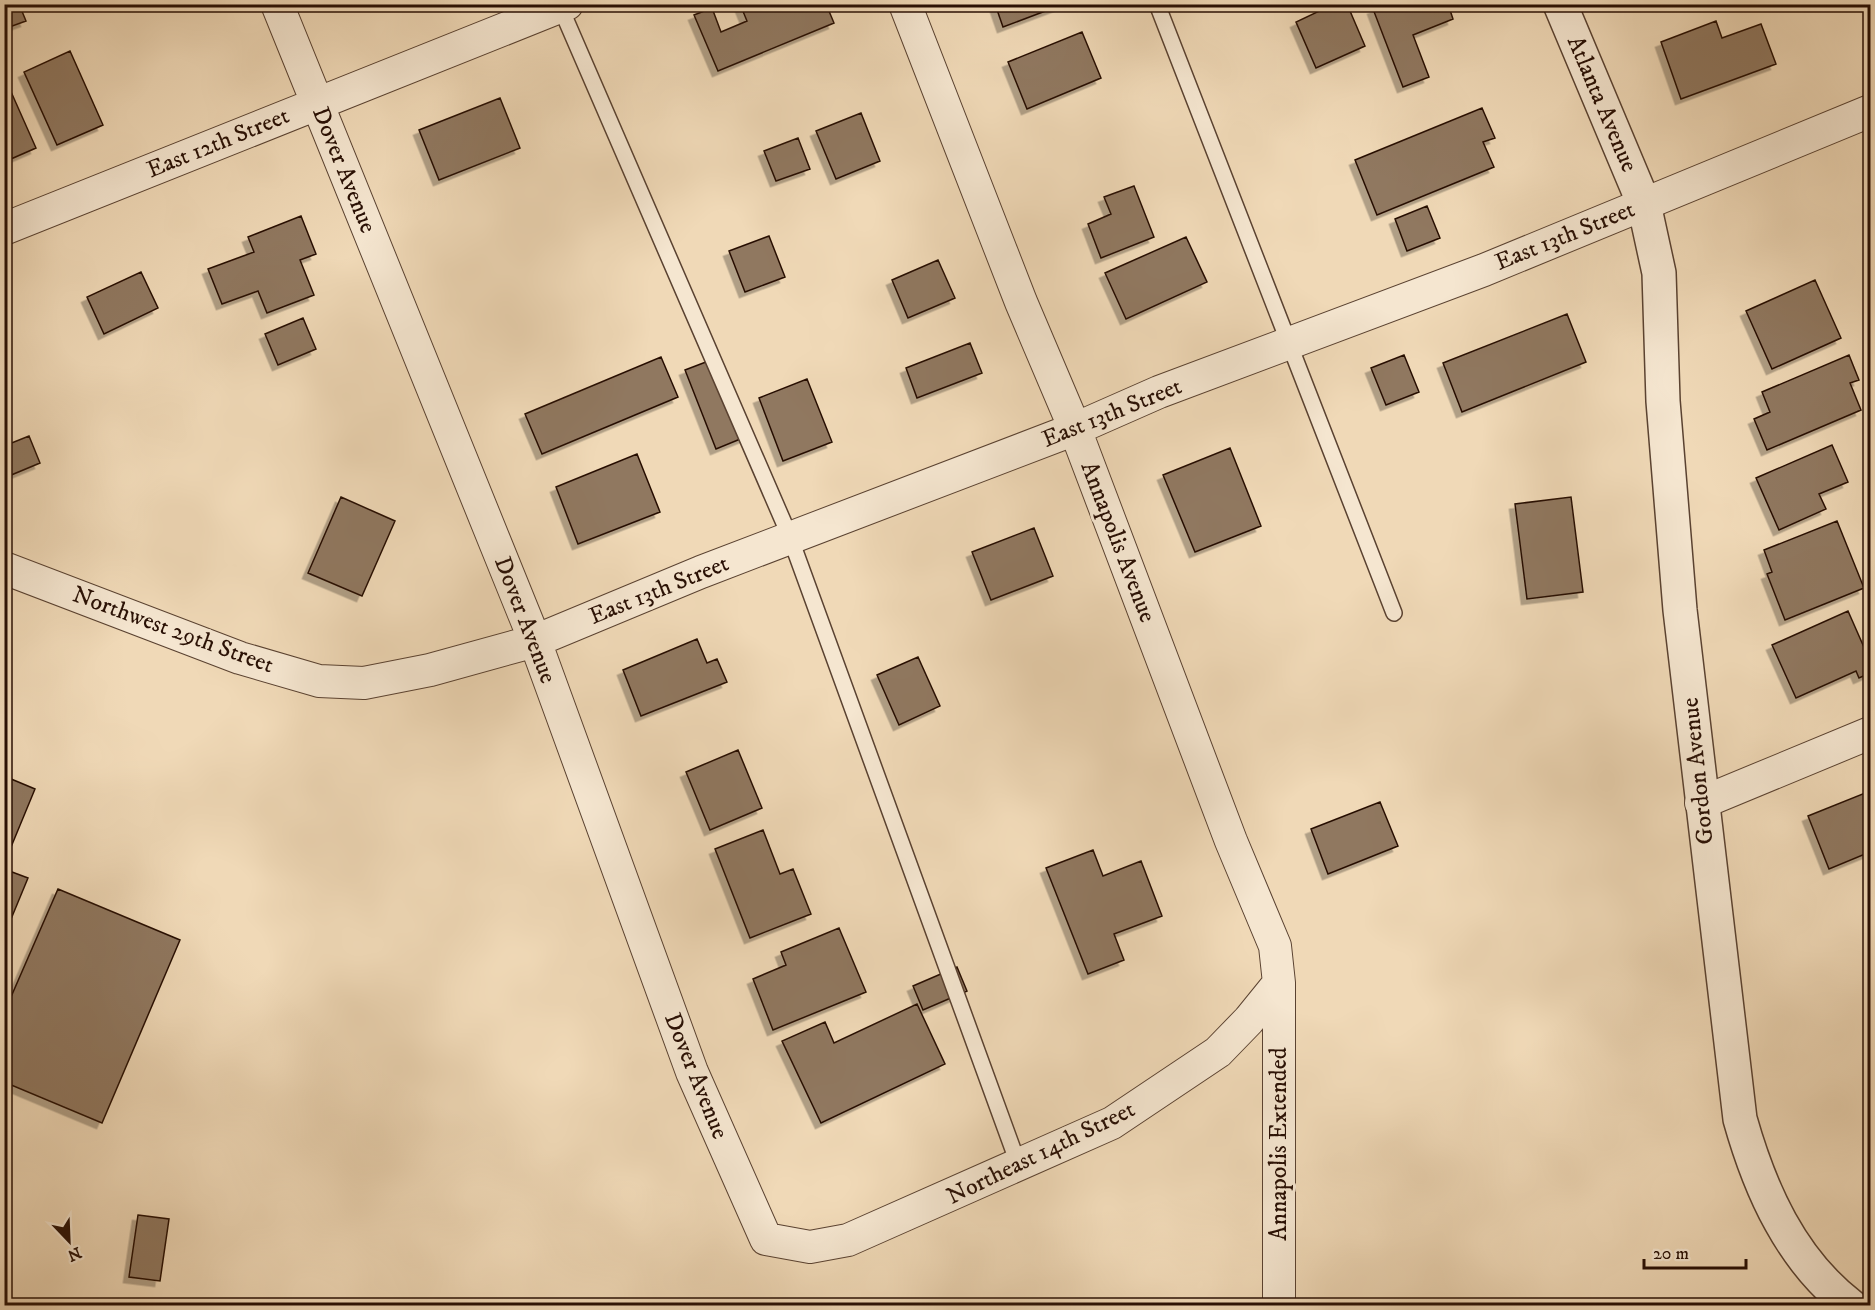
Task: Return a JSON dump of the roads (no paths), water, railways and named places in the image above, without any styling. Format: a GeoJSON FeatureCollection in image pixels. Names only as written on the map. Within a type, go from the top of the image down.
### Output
{"type":"FeatureCollection","features":[{"type":"Feature","properties":{"kind":"street","name":"Dover Avenue"},"geometry":{"type":"LineString","coordinates":[[277,4],[535,641],[692,1072],[766,1239]]}},
{"type":"Feature","properties":{"kind":"street","name":"Annapolis Avenue"},"geometry":{"type":"LineString","coordinates":[[905,4],[1021,302],[1075,429],[1231,841],[1275,946],[1279,983]]}},
{"type":"Feature","properties":{"kind":"street","name":"Atlanta Avenue"},"geometry":{"type":"LineString","coordinates":[[1560,4],[1644,204]]}},
{"type":"Feature","properties":{"kind":"street","name":"East 12th Street"},"geometry":{"type":"LineString","coordinates":[[4,229],[562,5]]}},
{"type":"Feature","properties":{"kind":"street","name":"East 13th Street"},"geometry":{"type":"LineString","coordinates":[[344,682],[364,683],[430,670],[535,641],[790,537],[1075,429],[1159,392],[1484,270],[1870,111]]}},
{"type":"Feature","properties":{"kind":"street","name":"Gordon Avenue"},"geometry":{"type":"LineString","coordinates":[[1644,204],[1659,273],[1665,425],[1680,610],[1740,1119],[1751,1158],[1786,1235],[1813,1269],[1851,1305]]}},
{"type":"Feature","properties":{"kind":"street","name":"Northwest 29th Street"},"geometry":{"type":"LineString","coordinates":[[4,568],[240,658],[319,681],[344,682]]}},
{"type":"Feature","properties":{"kind":"street"},"geometry":{"type":"LineString","coordinates":[[1701,803],[1870,734]]}},
{"type":"Feature","properties":{"kind":"street","name":"Northeast 14th Street"},"geometry":{"type":"LineString","coordinates":[[766,1239],[810,1248],[849,1240],[1112,1123],[1209,1058],[1249,1020],[1279,983]]}},
{"type":"Feature","properties":{"kind":"street","name":"Annapolis Extended"},"geometry":{"type":"LineString","coordinates":[[1279,983],[1279,1305]]}},
{"type":"Feature","properties":{"kind":"lane"},"geometry":{"type":"LineString","coordinates":[[1157,4],[1394,613]]}},
{"type":"Feature","properties":{"kind":"lane"},"geometry":{"type":"LineString","coordinates":[[562,5],[790,537],[1019,1166]]}}]}
